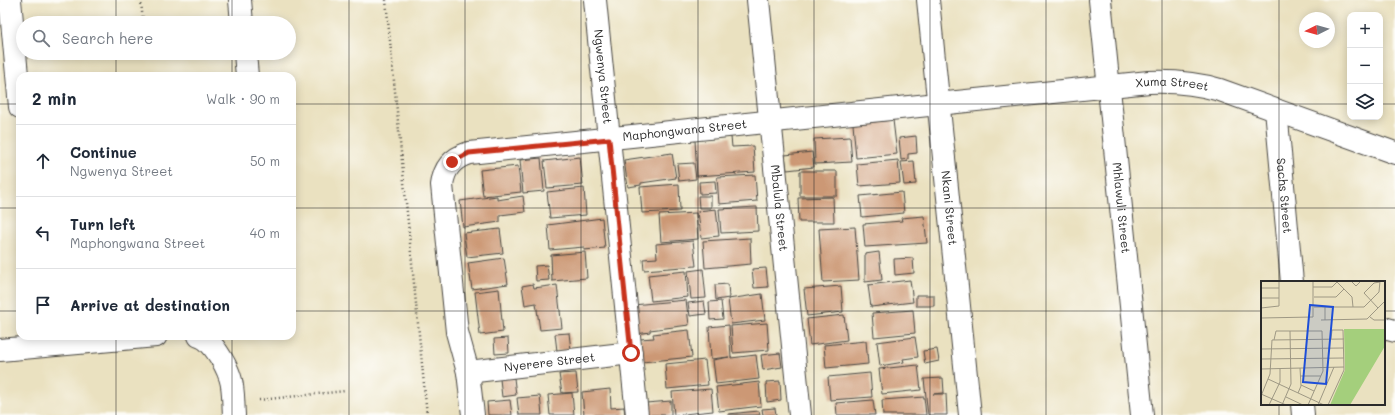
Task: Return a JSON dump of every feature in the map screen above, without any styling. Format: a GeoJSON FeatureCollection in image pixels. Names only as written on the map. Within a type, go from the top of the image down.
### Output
{"type":"FeatureCollection","features":[{"type":"Feature","properties":{"kind":"street"},"geometry":{"type":"LineString","coordinates":[[10,0],[17,72]]}},
{"type":"Feature","properties":{"kind":"street"},"geometry":{"type":"LineString","coordinates":[[240,0],[241,16]]}},
{"type":"Feature","properties":{"kind":"street","name":"Ngwenya Street"},"geometry":{"type":"LineString","coordinates":[[595,0],[637,415]]}},
{"type":"Feature","properties":{"kind":"street","name":"Mbalula Street"},"geometry":{"type":"LineString","coordinates":[[758,0],[800,415]]}},
{"type":"Feature","properties":{"kind":"street","name":"Nkani Street"},"geometry":{"type":"LineString","coordinates":[[928,0],[970,415]]}},
{"type":"Feature","properties":{"kind":"street","name":"Mhlawuli Street"},"geometry":{"type":"LineString","coordinates":[[1100,0],[1142,415]]}},
{"type":"Feature","properties":{"kind":"street"},"geometry":{"type":"LineString","coordinates":[[246,60],[247,72]]}},
{"type":"Feature","properties":{"kind":"street","name":"Xuma Street"},"geometry":{"type":"LineString","coordinates":[[939,104],[1149,82],[1176,81],[1198,83],[1395,153]]}},
{"type":"Feature","properties":{"kind":"street","name":"Maphongwana Street"},"geometry":{"type":"LineString","coordinates":[[473,415],[468,372],[457,332],[442,185],[446,169],[457,158],[469,153],[939,104]]}},
{"type":"Feature","properties":{"kind":"street","name":"Sachs Street"},"geometry":{"type":"LineString","coordinates":[[1276,110],[1292,281]]}},
{"type":"Feature","properties":{"kind":"street"},"geometry":{"type":"LineString","coordinates":[[1385,328],[1395,331]]}},
{"type":"Feature","properties":{"kind":"street"},"geometry":{"type":"LineString","coordinates":[[0,350],[43,341],[66,340]]}},
{"type":"Feature","properties":{"kind":"street"},"geometry":{"type":"LineString","coordinates":[[207,340],[215,348],[230,378],[233,409]]}},
{"type":"Feature","properties":{"kind":"street","name":"Nyerere Street"},"geometry":{"type":"LineString","coordinates":[[468,372],[631,353]]}},
{"type":"Feature","properties":{"kind":"street"},"geometry":{"type":"LineString","coordinates":[[1302,405],[1303,415]]}},
{"type":"Feature","properties":{"kind":"path"},"geometry":{"type":"LineString","coordinates":[[141,0],[142,16]]}},
{"type":"Feature","properties":{"kind":"path"},"geometry":{"type":"LineString","coordinates":[[386,0],[427,415]]}},
{"type":"Feature","properties":{"kind":"path"},"geometry":{"type":"LineString","coordinates":[[233,409],[346,391]]}},
{"type":"Feature","properties":{"kind":"building"},"geometry":{"type":"Polygon","coordinates":[[[893,120],[897,154],[856,158],[853,124],[893,120]]]}},
{"type":"Feature","properties":{"kind":"building"},"geometry":{"type":"Polygon","coordinates":[[[916,136],[917,153],[908,154],[908,159],[901,160],[899,138],[916,136]]]}},
{"type":"Feature","properties":{"kind":"building"},"geometry":{"type":"Polygon","coordinates":[[[731,137],[732,147],[753,146],[755,172],[697,176],[695,140],[731,137]]]}},
{"type":"Feature","properties":{"kind":"building"},"geometry":{"type":"Polygon","coordinates":[[[850,137],[852,162],[815,164],[814,139],[850,137]]]}},
{"type":"Feature","properties":{"kind":"building"},"geometry":{"type":"Polygon","coordinates":[[[812,152],[814,167],[787,170],[785,155],[812,152]]]}},
{"type":"Feature","properties":{"kind":"building"},"geometry":{"type":"Polygon","coordinates":[[[672,153],[676,178],[641,183],[641,185],[628,187],[624,160],[672,153]]]}},
{"type":"Feature","properties":{"kind":"building"},"geometry":{"type":"Polygon","coordinates":[[[580,157],[583,185],[547,188],[544,161],[580,157]]]}},
{"type":"Feature","properties":{"kind":"building"},"geometry":{"type":"Polygon","coordinates":[[[541,158],[544,191],[523,193],[520,160],[541,158]]]}},
{"type":"Feature","properties":{"kind":"building"},"geometry":{"type":"Polygon","coordinates":[[[898,160],[900,183],[859,186],[857,164],[898,160]]]}},
{"type":"Feature","properties":{"kind":"building"},"geometry":{"type":"Polygon","coordinates":[[[914,161],[916,184],[904,185],[901,162],[914,161]]]}},
{"type":"Feature","properties":{"kind":"building"},"geometry":{"type":"Polygon","coordinates":[[[694,163],[696,179],[679,181],[677,164],[694,163]]]}},
{"type":"Feature","properties":{"kind":"building"},"geometry":{"type":"Polygon","coordinates":[[[518,166],[521,192],[483,196],[480,170],[518,166]]]}},
{"type":"Feature","properties":{"kind":"building"},"geometry":{"type":"Polygon","coordinates":[[[800,171],[837,171],[837,196],[800,196],[800,171]]]}},
{"type":"Feature","properties":{"kind":"building"},"geometry":{"type":"Polygon","coordinates":[[[755,175],[757,201],[719,204],[717,177],[755,175]]]}},
{"type":"Feature","properties":{"kind":"building"},"geometry":{"type":"Polygon","coordinates":[[[715,181],[716,193],[700,194],[699,182],[715,181]]]}},
{"type":"Feature","properties":{"kind":"building"},"geometry":{"type":"Polygon","coordinates":[[[679,184],[680,211],[642,213],[640,187],[679,184]]]}},
{"type":"Feature","properties":{"kind":"building"},"geometry":{"type":"Polygon","coordinates":[[[584,188],[586,215],[550,218],[547,192],[584,188]]]}},
{"type":"Feature","properties":{"kind":"building"},"geometry":{"type":"Polygon","coordinates":[[[902,192],[904,213],[862,217],[860,196],[902,192]]]}},
{"type":"Feature","properties":{"kind":"building"},"geometry":{"type":"Polygon","coordinates":[[[497,196],[497,200],[523,196],[525,212],[500,215],[500,222],[463,227],[460,201],[497,196]]]}},
{"type":"Feature","properties":{"kind":"building"},"geometry":{"type":"Polygon","coordinates":[[[698,196],[711,196],[711,208],[699,208],[698,196]]]}},
{"type":"Feature","properties":{"kind":"building"},"geometry":{"type":"Polygon","coordinates":[[[833,197],[834,222],[799,222],[798,198],[833,197]]]}},
{"type":"Feature","properties":{"kind":"building"},"geometry":{"type":"Polygon","coordinates":[[[757,207],[758,231],[721,233],[719,209],[757,207]]]}},
{"type":"Feature","properties":{"kind":"building"},"geometry":{"type":"Polygon","coordinates":[[[716,209],[719,236],[701,238],[698,211],[716,209]]]}},
{"type":"Feature","properties":{"kind":"building"},"geometry":{"type":"Polygon","coordinates":[[[696,213],[698,239],[661,242],[659,215],[696,213]]]}},
{"type":"Feature","properties":{"kind":"building"},"geometry":{"type":"Polygon","coordinates":[[[924,216],[927,243],[865,247],[863,224],[902,221],[901,218],[924,216]]]}},
{"type":"Feature","properties":{"kind":"building"},"geometry":{"type":"Polygon","coordinates":[[[602,218],[605,248],[584,250],[584,247],[550,250],[548,225],[602,218]]]}},
{"type":"Feature","properties":{"kind":"building"},"geometry":{"type":"Polygon","coordinates":[[[855,227],[859,280],[823,282],[819,229],[855,227]]]}},
{"type":"Feature","properties":{"kind":"building"},"geometry":{"type":"Polygon","coordinates":[[[500,229],[503,253],[467,257],[464,233],[500,229]]]}},
{"type":"Feature","properties":{"kind":"building"},"geometry":{"type":"Polygon","coordinates":[[[750,238],[751,264],[705,268],[703,241],[750,238]]]}},
{"type":"Feature","properties":{"kind":"building"},"geometry":{"type":"Polygon","coordinates":[[[693,241],[696,266],[644,270],[643,259],[657,258],[656,244],[693,241]]]}},
{"type":"Feature","properties":{"kind":"building"},"geometry":{"type":"Polygon","coordinates":[[[585,252],[587,278],[552,281],[551,255],[585,252]]]}},
{"type":"Feature","properties":{"kind":"building"},"geometry":{"type":"Polygon","coordinates":[[[879,252],[882,280],[865,282],[865,254],[879,252]]]}},
{"type":"Feature","properties":{"kind":"building"},"geometry":{"type":"Polygon","coordinates":[[[504,258],[508,284],[472,289],[468,263],[504,258]]]}},
{"type":"Feature","properties":{"kind":"building"},"geometry":{"type":"Polygon","coordinates":[[[913,258],[914,273],[895,275],[894,259],[913,258]]]}},
{"type":"Feature","properties":{"kind":"building"},"geometry":{"type":"Polygon","coordinates":[[[547,265],[549,280],[536,281],[535,266],[547,265]]]}},
{"type":"Feature","properties":{"kind":"building"},"geometry":{"type":"Polygon","coordinates":[[[766,268],[768,287],[754,288],[752,269],[766,268]]]}},
{"type":"Feature","properties":{"kind":"building"},"geometry":{"type":"Polygon","coordinates":[[[703,269],[706,298],[691,299],[688,271],[703,269]]]}},
{"type":"Feature","properties":{"kind":"building"},"geometry":{"type":"Polygon","coordinates":[[[686,271],[688,297],[651,301],[648,275],[686,271]]]}},
{"type":"Feature","properties":{"kind":"building"},"geometry":{"type":"Polygon","coordinates":[[[910,280],[913,302],[871,307],[868,285],[910,280]]]}},
{"type":"Feature","properties":{"kind":"building"},"geometry":{"type":"Polygon","coordinates":[[[533,284],[534,288],[557,285],[562,328],[540,330],[536,303],[525,305],[522,286],[533,284]]]}},
{"type":"Feature","properties":{"kind":"building"},"geometry":{"type":"Polygon","coordinates":[[[728,284],[729,298],[716,300],[715,285],[728,284]]]}},
{"type":"Feature","properties":{"kind":"building"},"geometry":{"type":"Polygon","coordinates":[[[841,286],[843,312],[807,316],[804,289],[841,286]]]}},
{"type":"Feature","properties":{"kind":"building"},"geometry":{"type":"Polygon","coordinates":[[[499,289],[503,332],[480,335],[475,292],[499,289]]]}},
{"type":"Feature","properties":{"kind":"building"},"geometry":{"type":"Polygon","coordinates":[[[762,294],[765,320],[731,324],[728,299],[762,294]]]}},
{"type":"Feature","properties":{"kind":"building"},"geometry":{"type":"Polygon","coordinates":[[[916,295],[934,295],[934,306],[916,306],[916,295]]]}},
{"type":"Feature","properties":{"kind":"building"},"geometry":{"type":"Polygon","coordinates":[[[686,300],[689,325],[650,330],[650,332],[636,334],[633,305],[686,300]]]}},
{"type":"Feature","properties":{"kind":"building"},"geometry":{"type":"Polygon","coordinates":[[[704,301],[706,314],[690,316],[688,303],[704,301]]]}},
{"type":"Feature","properties":{"kind":"building"},"geometry":{"type":"Polygon","coordinates":[[[721,301],[723,319],[710,320],[709,302],[721,301]]]}},
{"type":"Feature","properties":{"kind":"building"},"geometry":{"type":"Polygon","coordinates":[[[913,310],[915,333],[874,337],[872,313],[913,310]]]}},
{"type":"Feature","properties":{"kind":"building"},"geometry":{"type":"Polygon","coordinates":[[[844,315],[847,340],[810,345],[807,319],[844,315]]]}},
{"type":"Feature","properties":{"kind":"building"},"geometry":{"type":"Polygon","coordinates":[[[767,323],[769,350],[733,353],[731,326],[767,323]]]}},
{"type":"Feature","properties":{"kind":"building"},"geometry":{"type":"Polygon","coordinates":[[[729,325],[731,358],[756,355],[759,379],[716,384],[713,360],[729,357],[711,359],[709,327],[729,325]]]}},
{"type":"Feature","properties":{"kind":"building"},"geometry":{"type":"Polygon","coordinates":[[[689,330],[692,357],[642,362],[640,339],[654,338],[653,334],[689,330]]]}},
{"type":"Feature","properties":{"kind":"building"},"geometry":{"type":"Polygon","coordinates":[[[569,333],[571,350],[557,351],[555,334],[569,333]]]}},
{"type":"Feature","properties":{"kind":"building"},"geometry":{"type":"Polygon","coordinates":[[[915,337],[918,357],[903,359],[904,362],[880,366],[877,342],[915,337]]]}},
{"type":"Feature","properties":{"kind":"building"},"geometry":{"type":"Polygon","coordinates":[[[508,338],[509,353],[495,354],[494,339],[508,338]]]}},
{"type":"Feature","properties":{"kind":"building"},"geometry":{"type":"Polygon","coordinates":[[[866,341],[868,364],[826,368],[824,345],[866,341]]]}},
{"type":"Feature","properties":{"kind":"building"},"geometry":{"type":"Polygon","coordinates":[[[937,349],[939,361],[925,364],[923,351],[937,349]]]}},
{"type":"Feature","properties":{"kind":"building"},"geometry":{"type":"Polygon","coordinates":[[[780,353],[782,367],[763,370],[761,355],[780,353]]]}},
{"type":"Feature","properties":{"kind":"building"},"geometry":{"type":"Polygon","coordinates":[[[705,360],[708,385],[667,389],[665,364],[705,360]]]}},
{"type":"Feature","properties":{"kind":"building"},"geometry":{"type":"Polygon","coordinates":[[[918,365],[921,390],[882,394],[879,369],[918,365]]]}},
{"type":"Feature","properties":{"kind":"building"},"geometry":{"type":"Polygon","coordinates":[[[576,373],[578,392],[562,393],[559,374],[576,373]]]}},
{"type":"Feature","properties":{"kind":"building"},"geometry":{"type":"Polygon","coordinates":[[[870,373],[872,397],[830,400],[828,377],[870,373]]]}},
{"type":"Feature","properties":{"kind":"building"},"geometry":{"type":"Polygon","coordinates":[[[514,378],[516,395],[502,397],[500,379],[514,378]]]}},
{"type":"Feature","properties":{"kind":"building"},"geometry":{"type":"Polygon","coordinates":[[[943,378],[944,393],[933,394],[946,394],[947,415],[928,415],[924,379],[943,378]]]}},
{"type":"Feature","properties":{"kind":"building"},"geometry":{"type":"Polygon","coordinates":[[[780,381],[781,400],[767,402],[766,382],[780,381]]]}},
{"type":"Feature","properties":{"kind":"building"},"geometry":{"type":"Polygon","coordinates":[[[759,382],[761,406],[719,411],[716,387],[759,382]]]}},
{"type":"Feature","properties":{"kind":"building"},"geometry":{"type":"Polygon","coordinates":[[[610,389],[611,408],[624,407],[625,415],[584,415],[582,392],[610,389]]]}},
{"type":"Feature","properties":{"kind":"building"},"geometry":{"type":"Polygon","coordinates":[[[711,389],[713,411],[674,415],[672,392],[711,389]]]}},
{"type":"Feature","properties":{"kind":"building"},"geometry":{"type":"Polygon","coordinates":[[[572,393],[574,415],[550,415],[548,395],[572,393]]]}},
{"type":"Feature","properties":{"kind":"building"},"geometry":{"type":"Polygon","coordinates":[[[540,396],[542,415],[519,415],[517,398],[540,396]]]}},
{"type":"Feature","properties":{"kind":"building"},"geometry":{"type":"Polygon","coordinates":[[[924,397],[926,415],[883,415],[882,400],[924,397]]]}},
{"type":"Feature","properties":{"kind":"building"},"geometry":{"type":"Polygon","coordinates":[[[510,400],[512,415],[488,415],[487,402],[510,400]]]}},
{"type":"Feature","properties":{"kind":"building"},"geometry":{"type":"Polygon","coordinates":[[[873,400],[875,415],[837,415],[836,403],[873,400]]]}},
{"type":"Feature","properties":{"kind":"building"},"geometry":{"type":"Polygon","coordinates":[[[671,401],[671,415],[647,415],[646,403],[671,401]]]}},
{"type":"Feature","properties":{"kind":"building"},"geometry":{"type":"Polygon","coordinates":[[[775,408],[776,415],[763,415],[762,409],[775,408]]]}},
{"type":"Feature","properties":{"kind":"building"},"geometry":{"type":"Polygon","coordinates":[[[759,411],[760,415],[728,415],[728,414],[759,411]]]}},
{"type":"Feature","properties":{"kind":"route"},"geometry":{"type":"LineString","coordinates":[[452,162],[469,153],[609,139],[631,353]]}}]}
